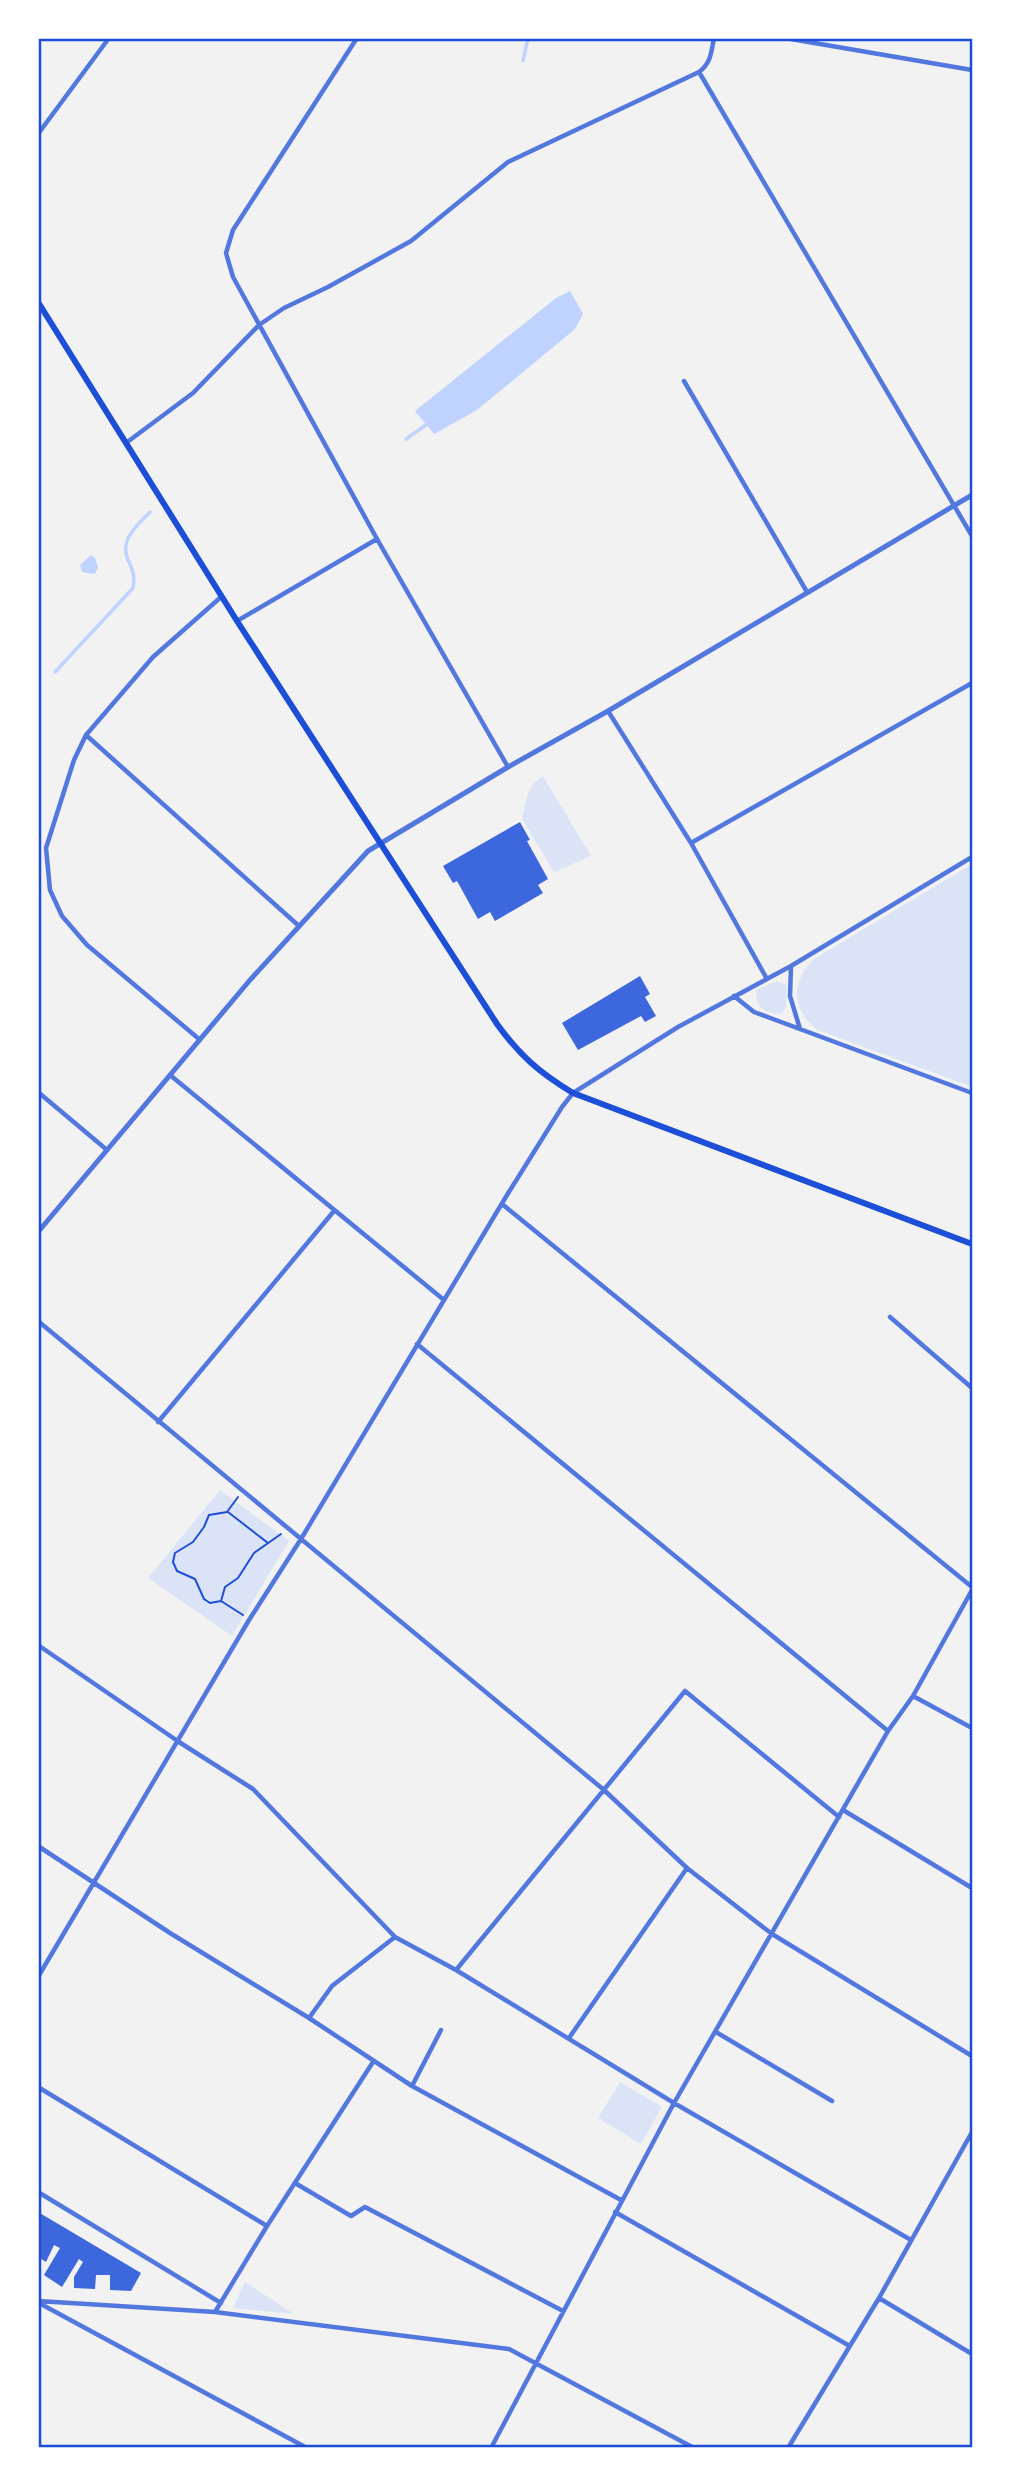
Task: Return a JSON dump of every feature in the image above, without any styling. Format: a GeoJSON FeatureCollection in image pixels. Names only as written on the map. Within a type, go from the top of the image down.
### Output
{"type":"FeatureCollection","features":[{"type":"Feature","properties":{"kind":"main road"},"geometry":{"type":"LineString","coordinates":[[38,302],[237,621],[508,1040],[536,1068],[573,1093],[972,1244]]}},
{"type":"Feature","properties":{"kind":"street"},"geometry":{"type":"LineString","coordinates":[[38,134],[109,38]]}},
{"type":"Feature","properties":{"kind":"street"},"geometry":{"type":"LineString","coordinates":[[357,38],[233,230],[226,260],[377,539],[508,767]]}},
{"type":"Feature","properties":{"kind":"street"},"geometry":{"type":"LineString","coordinates":[[126,443],[193,393],[259,325],[284,308],[411,242],[508,162],[699,72],[710,59],[714,38]]}},
{"type":"Feature","properties":{"kind":"street"},"geometry":{"type":"LineString","coordinates":[[785,38],[972,70]]}},
{"type":"Feature","properties":{"kind":"street"},"geometry":{"type":"LineString","coordinates":[[699,72],[972,536]]}},
{"type":"Feature","properties":{"kind":"street"},"geometry":{"type":"LineString","coordinates":[[684,381],[807,592]]}},
{"type":"Feature","properties":{"kind":"street"},"geometry":{"type":"LineString","coordinates":[[38,1232],[199,1040],[368,851],[972,495]]}},
{"type":"Feature","properties":{"kind":"street"},"geometry":{"type":"LineString","coordinates":[[237,621],[377,539]]}},
{"type":"Feature","properties":{"kind":"street"},"geometry":{"type":"LineString","coordinates":[[199,1040],[87,946],[62,916],[50,890],[46,848],[86,735],[153,656],[222,596]]}},
{"type":"Feature","properties":{"kind":"street"},"geometry":{"type":"LineString","coordinates":[[691,843],[972,683]]}},
{"type":"Feature","properties":{"kind":"street"},"geometry":{"type":"LineString","coordinates":[[608,711],[691,843],[767,979]]}},
{"type":"Feature","properties":{"kind":"street"},"geometry":{"type":"LineString","coordinates":[[86,735],[299,926]]}},
{"type":"Feature","properties":{"kind":"street"},"geometry":{"type":"LineString","coordinates":[[38,1977],[249,1620],[301,1539],[502,1204],[573,1093],[678,1027],[791,966],[972,858]]}},
{"type":"Feature","properties":{"kind":"street"},"geometry":{"type":"LineString","coordinates":[[791,966],[790,996],[800,1029]]}},
{"type":"Feature","properties":{"kind":"street"},"geometry":{"type":"LineString","coordinates":[[734,996],[754,1012],[972,1093]]}},
{"type":"Feature","properties":{"kind":"street"},"geometry":{"type":"LineString","coordinates":[[169,1075],[444,1300]]}},
{"type":"Feature","properties":{"kind":"street"},"geometry":{"type":"LineString","coordinates":[[38,1092],[107,1150]]}},
{"type":"Feature","properties":{"kind":"street"},"geometry":{"type":"LineString","coordinates":[[491,2448],[674,2103],[888,1731],[913,1696],[972,1589],[502,1204]]}},
{"type":"Feature","properties":{"kind":"street"},"geometry":{"type":"LineString","coordinates":[[158,1422],[334,1211]]}},
{"type":"Feature","properties":{"kind":"street"},"geometry":{"type":"LineString","coordinates":[[890,1317],[972,1388]]}},
{"type":"Feature","properties":{"kind":"street"},"geometry":{"type":"LineString","coordinates":[[38,1321],[604,1790],[687,1868],[772,1934],[972,2056]]}},
{"type":"Feature","properties":{"kind":"street"},"geometry":{"type":"LineString","coordinates":[[417,1344],[888,1731]]}},
{"type":"Feature","properties":{"kind":"street"},"geometry":{"type":"LineString","coordinates":[[38,1646],[253,1789],[395,1937],[456,1970],[674,2103],[911,2240]]}},
{"type":"Feature","properties":{"kind":"street"},"geometry":{"type":"LineString","coordinates":[[456,1970],[685,1691],[839,1817]]}},
{"type":"Feature","properties":{"kind":"street"},"geometry":{"type":"LineString","coordinates":[[913,1696],[972,1728]]}},
{"type":"Feature","properties":{"kind":"street"},"geometry":{"type":"LineString","coordinates":[[843,1810],[972,1888]]}},
{"type":"Feature","properties":{"kind":"street"},"geometry":{"type":"LineString","coordinates":[[38,1846],[93,1884],[309,2018],[412,2086],[621,2200]]}},
{"type":"Feature","properties":{"kind":"street"},"geometry":{"type":"LineString","coordinates":[[569,2038],[687,1868]]}},
{"type":"Feature","properties":{"kind":"street"},"geometry":{"type":"LineString","coordinates":[[309,2018],[332,1986],[395,1937]]}},
{"type":"Feature","properties":{"kind":"street"},"geometry":{"type":"LineString","coordinates":[[412,2086],[441,2030]]}},
{"type":"Feature","properties":{"kind":"street"},"geometry":{"type":"LineString","coordinates":[[716,2032],[831,2101]]}},
{"type":"Feature","properties":{"kind":"street"},"geometry":{"type":"LineString","coordinates":[[215,2312],[373,2062]]}},
{"type":"Feature","properties":{"kind":"street"},"geometry":{"type":"LineString","coordinates":[[38,2087],[267,2226]]}},
{"type":"Feature","properties":{"kind":"street"},"geometry":{"type":"LineString","coordinates":[[788,2448],[878,2298],[972,2132]]}},
{"type":"Feature","properties":{"kind":"street"},"geometry":{"type":"LineString","coordinates":[[295,2183],[351,2216],[365,2207],[564,2311]]}},
{"type":"Feature","properties":{"kind":"street"},"geometry":{"type":"LineString","coordinates":[[38,2192],[221,2303]]}},
{"type":"Feature","properties":{"kind":"street"},"geometry":{"type":"LineString","coordinates":[[615,2212],[848,2345]]}},
{"type":"Feature","properties":{"kind":"street"},"geometry":{"type":"LineString","coordinates":[[878,2298],[972,2354]]}},
{"type":"Feature","properties":{"kind":"street"},"geometry":{"type":"LineString","coordinates":[[38,2302],[215,2312],[509,2349],[694,2448]]}},
{"type":"Feature","properties":{"kind":"street"},"geometry":{"type":"LineString","coordinates":[[38,2302],[307,2448]]}},
{"type":"Feature","properties":{"kind":"path"},"geometry":{"type":"LineString","coordinates":[[242,1490],[235,1504],[227,1512],[209,1515],[193,1542],[178,1549],[174,1557],[177,1571],[195,1578],[204,1599],[210,1603],[221,1601],[249,1620]]}},
{"type":"Feature","properties":{"kind":"path"},"geometry":{"type":"LineString","coordinates":[[227,1512],[269,1544]]}},
{"type":"Feature","properties":{"kind":"path"},"geometry":{"type":"LineString","coordinates":[[221,1601],[225,1587],[238,1578],[254,1553],[288,1528]]}},
{"type":"Feature","properties":{"kind":"shaded area"},"geometry":{"type":"Polygon","coordinates":[[[543,776],[591,856],[554,872],[522,819],[531,789],[543,776]]]}},
{"type":"Feature","properties":{"kind":"shaded area"},"geometry":{"type":"Polygon","coordinates":[[[972,864],[972,1087],[818,1030],[809,1022],[799,1005],[797,995],[801,976],[814,959],[972,864]]]}},
{"type":"Feature","properties":{"kind":"shaded area"},"geometry":{"type":"Polygon","coordinates":[[[777,981],[787,985],[786,1008],[781,1014],[762,1008],[756,996],[756,990],[777,981]]]}},
{"type":"Feature","properties":{"kind":"shaded area"},"geometry":{"type":"Polygon","coordinates":[[[220,1490],[289,1541],[232,1636],[148,1578],[220,1490]]]}},
{"type":"Feature","properties":{"kind":"shaded area"},"geometry":{"type":"Polygon","coordinates":[[[620,2082],[662,2107],[641,2144],[598,2118],[620,2082]]]}},
{"type":"Feature","properties":{"kind":"shaded area"},"geometry":{"type":"Polygon","coordinates":[[[245,2282],[294,2314],[233,2308],[245,2282]]]}},
{"type":"Feature","properties":{"kind":"water"},"geometry":{"type":"Polygon","coordinates":[[[570,291],[583,314],[575,329],[477,410],[434,434],[415,411],[556,298],[570,291]]]}},
{"type":"Feature","properties":{"kind":"water"},"geometry":{"type":"Polygon","coordinates":[[[91,555],[98,567],[95,574],[82,572],[80,565],[91,555]]]}},
{"type":"Feature","properties":{"kind":"building"},"geometry":{"type":"Polygon","coordinates":[[[520,822],[548,879],[538,885],[543,893],[495,921],[490,912],[478,919],[457,881],[453,883],[443,866],[520,822]]]}},
{"type":"Feature","properties":{"kind":"building"},"geometry":{"type":"Polygon","coordinates":[[[640,976],[650,994],[645,997],[656,1016],[645,1022],[641,1016],[578,1050],[562,1023],[640,976]]]}},
{"type":"Feature","properties":{"kind":"building"},"geometry":{"type":"Polygon","coordinates":[[[38,2212],[141,2273],[131,2291],[110,2290],[110,2275],[96,2275],[95,2289],[74,2288],[74,2277],[83,2262],[79,2259],[62,2287],[44,2275],[60,2248],[54,2245],[46,2262],[38,2257],[38,2212]]]}},
{"type":"Feature","properties":{"kind":"waterway"},"geometry":{"type":"LineString","coordinates":[[523,61],[528,38]]}},
{"type":"Feature","properties":{"kind":"waterway"},"geometry":{"type":"LineString","coordinates":[[406,439],[430,422]]}},
{"type":"Feature","properties":{"kind":"waterway"},"geometry":{"type":"LineString","coordinates":[[55,672],[133,588],[134,580],[126,546],[131,533],[150,512]]}}]}
